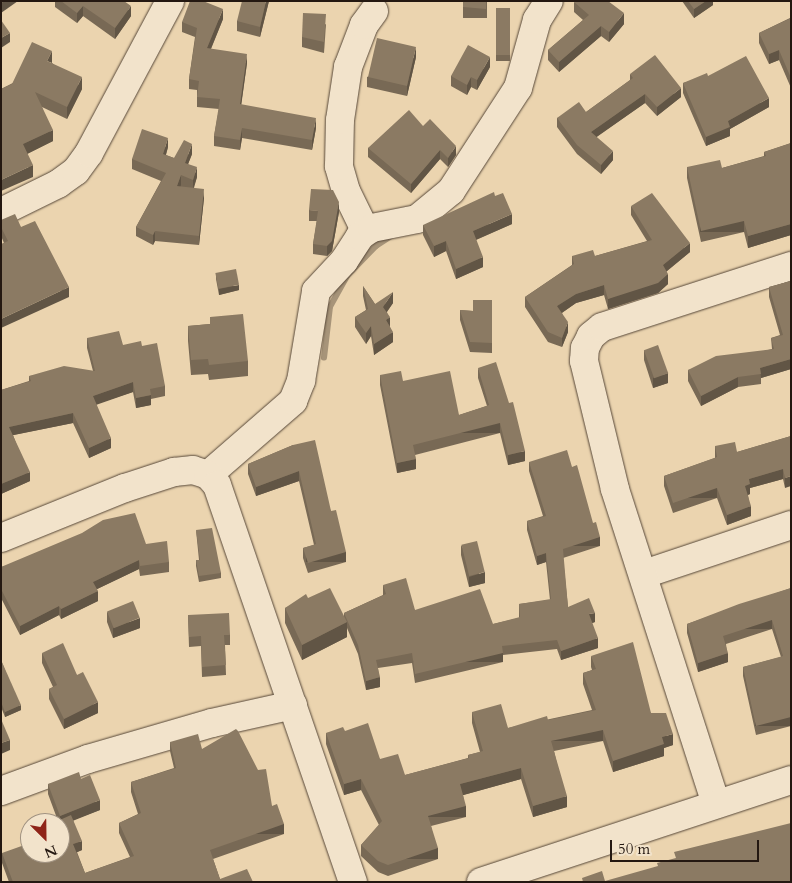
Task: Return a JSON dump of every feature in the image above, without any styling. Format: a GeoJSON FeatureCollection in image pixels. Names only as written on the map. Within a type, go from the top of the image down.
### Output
{"type":"FeatureCollection","features":[{"type":"Feature","properties":{"kind":"street"},"geometry":{"type":"LineString","coordinates":[[1,212],[58,184],[76,171],[89,153],[170,1]]}},
{"type":"Feature","properties":{"kind":"street"},"geometry":{"type":"LineString","coordinates":[[208,474],[293,401],[302,381],[316,291],[365,230],[417,219],[451,192],[518,88],[537,20],[549,1]]}},
{"type":"Feature","properties":{"kind":"street"},"geometry":{"type":"LineString","coordinates":[[365,230],[346,191],[339,166],[340,120],[348,67],[364,25],[374,11]]}},
{"type":"Feature","properties":{"kind":"street"},"geometry":{"type":"LineString","coordinates":[[716,804],[644,574],[615,490],[584,361],[588,342],[602,327],[791,266]]}},
{"type":"Feature","properties":{"kind":"street"},"geometry":{"type":"LineString","coordinates":[[1,538],[125,488],[174,472],[193,470],[208,474],[217,485],[352,882]]}},
{"type":"Feature","properties":{"kind":"street"},"geometry":{"type":"LineString","coordinates":[[644,574],[791,525]]}},
{"type":"Feature","properties":{"kind":"street"},"geometry":{"type":"LineString","coordinates":[[1,791],[88,759],[212,723],[293,705]]}},
{"type":"Feature","properties":{"kind":"street"},"geometry":{"type":"LineString","coordinates":[[481,882],[791,780]]}},
{"type":"Feature","properties":{"kind":"building"},"geometry":{"type":"Polygon","coordinates":[[[61,1],[124,1],[131,6],[115,28],[83,6],[77,13],[61,1]]]}},
{"type":"Feature","properties":{"kind":"building"},"geometry":{"type":"Polygon","coordinates":[[[190,1],[203,1],[223,9],[207,48],[247,54],[240,104],[316,118],[312,140],[242,128],[240,140],[214,136],[220,99],[197,97],[199,81],[189,79],[197,28],[182,22],[190,1]]]}},
{"type":"Feature","properties":{"kind":"building"},"geometry":{"type":"Polygon","coordinates":[[[242,1],[266,1],[260,27],[237,21],[242,1]]]}},
{"type":"Feature","properties":{"kind":"building"},"geometry":{"type":"Polygon","coordinates":[[[463,1],[486,1],[486,9],[463,7],[463,1]]]}},
{"type":"Feature","properties":{"kind":"building"},"geometry":{"type":"Polygon","coordinates":[[[575,1],[608,1],[624,13],[609,32],[601,26],[559,62],[548,50],[589,15],[575,1]]]}},
{"type":"Feature","properties":{"kind":"building"},"geometry":{"type":"Polygon","coordinates":[[[688,1],[706,1],[694,9],[688,1]]]}},
{"type":"Feature","properties":{"kind":"building"},"geometry":{"type":"Polygon","coordinates":[[[496,8],[510,8],[510,55],[496,55],[496,8]]]}},
{"type":"Feature","properties":{"kind":"building"},"geometry":{"type":"Polygon","coordinates":[[[303,13],[326,14],[324,42],[302,37],[303,13]]]}},
{"type":"Feature","properties":{"kind":"building"},"geometry":{"type":"Polygon","coordinates":[[[791,18],[791,78],[779,50],[769,54],[759,33],[791,18]]]}},
{"type":"Feature","properties":{"kind":"building"},"geometry":{"type":"Polygon","coordinates":[[[1,20],[10,33],[1,38],[1,20]]]}},
{"type":"Feature","properties":{"kind":"building"},"geometry":{"type":"Polygon","coordinates":[[[377,38],[416,47],[407,86],[368,77],[377,38]]]}},
{"type":"Feature","properties":{"kind":"building"},"geometry":{"type":"Polygon","coordinates":[[[32,42],[52,51],[47,61],[82,77],[67,107],[35,92],[53,130],[23,144],[33,165],[1,180],[1,89],[12,84],[32,42]]]}},
{"type":"Feature","properties":{"kind":"building"},"geometry":{"type":"Polygon","coordinates":[[[468,45],[490,57],[477,80],[471,77],[467,85],[451,76],[468,45]]]}},
{"type":"Feature","properties":{"kind":"building"},"geometry":{"type":"Polygon","coordinates":[[[655,55],[681,88],[657,107],[645,94],[591,132],[613,151],[601,165],[577,145],[557,118],[579,102],[586,112],[633,78],[630,74],[655,55]]]}},
{"type":"Feature","properties":{"kind":"building"},"geometry":{"type":"Polygon","coordinates":[[[746,56],[769,98],[728,121],[730,127],[706,137],[683,83],[707,73],[708,76],[746,56]]]}},
{"type":"Feature","properties":{"kind":"building"},"geometry":{"type":"Polygon","coordinates":[[[409,110],[423,126],[430,119],[456,146],[448,158],[440,150],[411,184],[368,148],[409,110]]]}},
{"type":"Feature","properties":{"kind":"building"},"geometry":{"type":"Polygon","coordinates":[[[142,129],[168,138],[163,154],[174,158],[184,140],[192,144],[185,163],[197,167],[193,180],[181,175],[177,186],[204,189],[199,236],[155,231],[153,235],[136,227],[166,173],[132,159],[142,129]]]}},
{"type":"Feature","properties":{"kind":"building"},"geometry":{"type":"Polygon","coordinates":[[[791,143],[791,224],[748,236],[744,221],[701,231],[687,167],[720,160],[722,168],[766,156],[764,152],[791,143]]]}},
{"type":"Feature","properties":{"kind":"building"},"geometry":{"type":"Polygon","coordinates":[[[311,189],[333,190],[339,202],[332,241],[327,246],[313,244],[318,211],[309,210],[311,189]]]}},
{"type":"Feature","properties":{"kind":"building"},"geometry":{"type":"Polygon","coordinates":[[[494,192],[495,196],[503,193],[512,214],[473,231],[483,257],[456,269],[446,241],[434,246],[423,225],[494,192]]]}},
{"type":"Feature","properties":{"kind":"building"},"geometry":{"type":"Polygon","coordinates":[[[652,193],[690,243],[663,265],[668,274],[658,283],[608,299],[604,285],[576,294],[557,306],[568,322],[562,338],[548,332],[525,297],[574,264],[572,256],[593,250],[595,256],[652,240],[631,206],[652,193]]]}},
{"type":"Feature","properties":{"kind":"building"},"geometry":{"type":"Polygon","coordinates":[[[15,214],[21,227],[35,221],[69,287],[1,319],[1,244],[8,241],[1,227],[1,220],[15,214]]]}},
{"type":"Feature","properties":{"kind":"building"},"geometry":{"type":"Polygon","coordinates":[[[236,269],[239,285],[218,289],[215,273],[236,269]]]}},
{"type":"Feature","properties":{"kind":"building"},"geometry":{"type":"Polygon","coordinates":[[[791,281],[791,359],[760,368],[761,374],[738,377],[701,396],[688,370],[716,356],[774,349],[771,338],[783,335],[769,287],[791,281]]]}},
{"type":"Feature","properties":{"kind":"building"},"geometry":{"type":"Polygon","coordinates":[[[363,286],[375,304],[393,292],[383,307],[390,317],[386,320],[393,332],[374,344],[371,326],[366,333],[355,317],[368,309],[363,286]]]}},
{"type":"Feature","properties":{"kind":"building"},"geometry":{"type":"Polygon","coordinates":[[[473,300],[492,300],[492,343],[470,342],[460,310],[473,311],[473,300]]]}},
{"type":"Feature","properties":{"kind":"building"},"geometry":{"type":"Polygon","coordinates":[[[243,314],[248,361],[209,365],[208,359],[191,360],[188,326],[210,324],[210,317],[243,314]]]}},
{"type":"Feature","properties":{"kind":"building"},"geometry":{"type":"Polygon","coordinates":[[[119,331],[123,345],[141,341],[142,346],[157,343],[165,386],[150,389],[151,395],[136,398],[133,382],[93,396],[111,438],[89,448],[73,413],[9,427],[30,472],[1,484],[1,390],[31,381],[29,376],[64,366],[95,371],[87,338],[119,331]]]}},
{"type":"Feature","properties":{"kind":"building"},"geometry":{"type":"Polygon","coordinates":[[[658,345],[668,373],[654,378],[644,350],[658,345]]]}},
{"type":"Feature","properties":{"kind":"building"},"geometry":{"type":"Polygon","coordinates":[[[496,362],[509,403],[513,402],[525,451],[508,455],[500,423],[413,445],[416,459],[397,463],[380,375],[401,371],[403,381],[450,371],[459,415],[489,405],[478,368],[496,362]]]}},
{"type":"Feature","properties":{"kind":"building"},"geometry":{"type":"Polygon","coordinates":[[[791,436],[791,476],[785,478],[783,469],[749,479],[750,484],[745,486],[751,506],[727,515],[717,488],[673,503],[664,476],[717,457],[715,446],[735,442],[737,452],[791,436]]]}},
{"type":"Feature","properties":{"kind":"building"},"geometry":{"type":"Polygon","coordinates":[[[315,440],[331,511],[336,510],[346,552],[308,563],[303,548],[316,544],[299,471],[256,487],[248,464],[293,445],[315,440]]]}},
{"type":"Feature","properties":{"kind":"building"},"geometry":{"type":"Polygon","coordinates":[[[567,450],[572,467],[577,465],[593,523],[596,522],[600,537],[563,549],[568,607],[589,598],[595,613],[589,614],[598,638],[561,651],[557,640],[502,646],[503,653],[415,674],[412,653],[376,660],[380,677],[366,681],[358,645],[344,613],[386,594],[383,585],[406,578],[415,610],[480,589],[493,624],[520,617],[519,604],[551,599],[546,553],[537,556],[527,521],[546,516],[529,462],[567,450]]]}},
{"type":"Feature","properties":{"kind":"building"},"geometry":{"type":"Polygon","coordinates":[[[135,513],[146,544],[167,541],[169,562],[140,566],[139,560],[93,582],[98,591],[61,609],[59,606],[20,626],[1,589],[1,567],[82,533],[103,520],[135,513]]]}},
{"type":"Feature","properties":{"kind":"building"},"geometry":{"type":"Polygon","coordinates":[[[212,528],[221,573],[199,576],[196,560],[200,560],[196,530],[212,528]]]}},
{"type":"Feature","properties":{"kind":"building"},"geometry":{"type":"Polygon","coordinates":[[[477,541],[485,572],[469,576],[461,545],[477,541]]]}},
{"type":"Feature","properties":{"kind":"building"},"geometry":{"type":"Polygon","coordinates":[[[330,588],[347,622],[302,645],[285,608],[306,594],[308,598],[330,588]]]}},
{"type":"Feature","properties":{"kind":"building"},"geometry":{"type":"Polygon","coordinates":[[[791,588],[791,717],[756,726],[743,667],[783,656],[772,620],[723,636],[728,653],[698,663],[687,624],[739,604],[791,588]]]}},
{"type":"Feature","properties":{"kind":"building"},"geometry":{"type":"Polygon","coordinates":[[[133,601],[140,618],[114,628],[107,611],[133,601]]]}},
{"type":"Feature","properties":{"kind":"building"},"geometry":{"type":"Polygon","coordinates":[[[229,613],[230,635],[224,635],[226,665],[202,667],[201,636],[189,637],[188,615],[229,613]]]}},
{"type":"Feature","properties":{"kind":"building"},"geometry":{"type":"Polygon","coordinates":[[[633,642],[651,713],[666,713],[673,734],[662,737],[664,744],[613,761],[603,730],[551,741],[567,796],[533,806],[521,768],[460,784],[466,806],[428,816],[438,848],[388,865],[378,861],[361,845],[382,821],[361,779],[344,784],[326,733],[343,727],[345,731],[368,723],[380,759],[398,754],[405,775],[469,758],[468,755],[483,751],[472,712],[501,704],[508,728],[547,716],[548,720],[596,710],[583,673],[596,669],[591,656],[633,642]]]}},
{"type":"Feature","properties":{"kind":"building"},"geometry":{"type":"Polygon","coordinates":[[[63,643],[77,675],[83,672],[98,702],[64,719],[49,689],[57,685],[42,653],[63,643]]]}},
{"type":"Feature","properties":{"kind":"building"},"geometry":{"type":"Polygon","coordinates":[[[1,660],[21,705],[5,712],[1,702],[1,660]]]}},
{"type":"Feature","properties":{"kind":"building"},"geometry":{"type":"Polygon","coordinates":[[[1,719],[10,740],[1,743],[1,719]]]}},
{"type":"Feature","properties":{"kind":"building"},"geometry":{"type":"Polygon","coordinates":[[[236,729],[258,770],[266,769],[272,806],[277,804],[284,824],[210,850],[220,879],[247,869],[253,882],[13,882],[2,853],[20,847],[20,863],[70,863],[71,815],[82,841],[73,844],[85,873],[134,856],[119,823],[141,813],[131,782],[176,768],[170,742],[198,734],[202,749],[236,729]]]}},
{"type":"Feature","properties":{"kind":"building"},"geometry":{"type":"Polygon","coordinates":[[[79,772],[81,779],[90,775],[100,800],[68,813],[59,813],[48,784],[79,772]]]}},
{"type":"Feature","properties":{"kind":"building"},"geometry":{"type":"Polygon","coordinates":[[[791,823],[791,882],[583,882],[582,878],[602,871],[605,881],[658,866],[657,863],[676,858],[674,852],[791,823]]]}},
{"type":"Feature","properties":{"kind":"waterway"},"geometry":{"type":"LineString","coordinates":[[324,358],[330,307],[347,276],[376,246],[393,235]]}}]}
